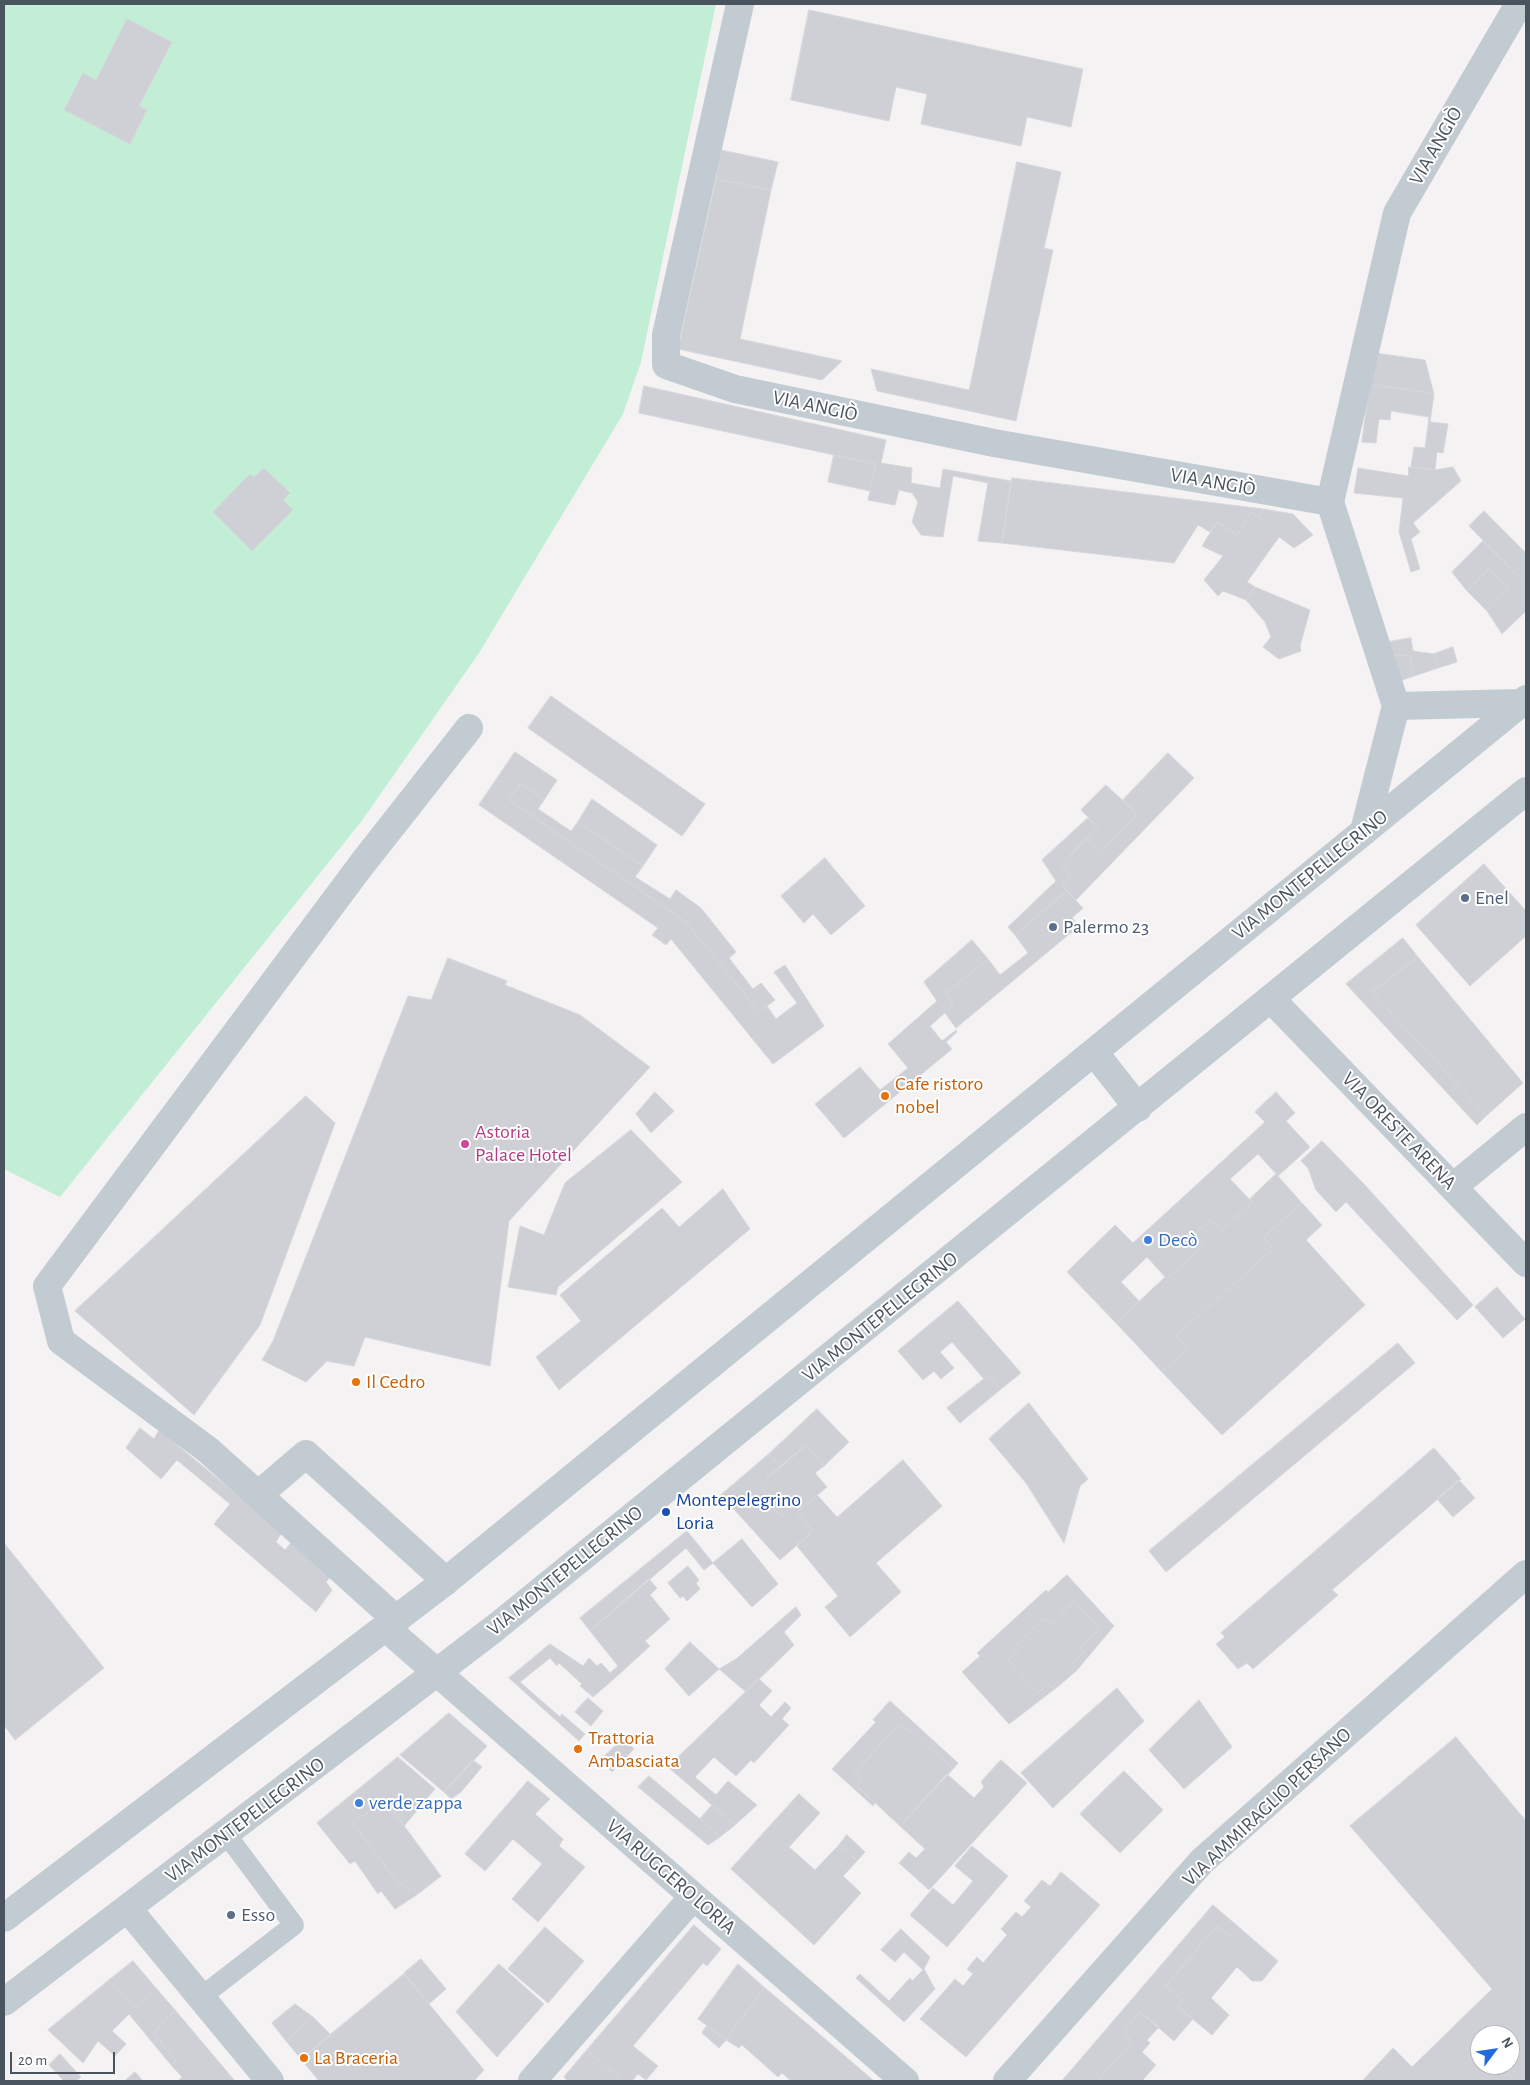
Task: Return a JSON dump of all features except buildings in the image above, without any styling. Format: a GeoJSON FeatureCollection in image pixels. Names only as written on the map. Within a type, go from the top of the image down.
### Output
{"type":"FeatureCollection","features":[{"type":"Feature","properties":{"kind":"street","name":"VIA ANGIÒ"},"geometry":{"type":"LineString","coordinates":[[740,4],[666,336],[666,365],[735,389],[994,443],[1330,502],[1397,213],[1519,4]]}},
{"type":"Feature","properties":{"kind":"street"},"geometry":{"type":"LineString","coordinates":[[1330,502],[1396,706],[1364,831]]}},
{"type":"Feature","properties":{"kind":"street"},"geometry":{"type":"LineString","coordinates":[[1396,706],[1524,701]]}},
{"type":"Feature","properties":{"kind":"street","name":"VIA MONTEPELLEGRINO"},"geometry":{"type":"LineString","coordinates":[[4,1918],[446,1582],[1524,701]]}},
{"type":"Feature","properties":{"kind":"street","name":"VIA RUGGERO LORIA"},"geometry":{"type":"LineString","coordinates":[[469,728],[362,864],[47,1286],[61,1342],[208,1450],[258,1495],[391,1624],[437,1673],[905,2081]]}},
{"type":"Feature","properties":{"kind":"street","name":"VIA MONTEPELLEGRINO"},"geometry":{"type":"LineString","coordinates":[[4,2002],[437,1673],[1138,1108],[1526,791]]}},
{"type":"Feature","properties":{"kind":"street","name":"VIA ORESTE ARENA"},"geometry":{"type":"LineString","coordinates":[[1271,999],[1526,1264]]}},
{"type":"Feature","properties":{"kind":"street"},"geometry":{"type":"LineString","coordinates":[[1094,1052],[1138,1108]]}},
{"type":"Feature","properties":{"kind":"street"},"geometry":{"type":"LineString","coordinates":[[1453,1187],[1526,1127]]}},
{"type":"Feature","properties":{"kind":"street"},"geometry":{"type":"LineString","coordinates":[[258,1495],[306,1454],[446,1582]]}},
{"type":"Feature","properties":{"kind":"street","name":"VIA AMMIRAGLIO PERSANO"},"geometry":{"type":"LineString","coordinates":[[1007,2081],[1202,1861],[1526,1574]]}},
{"type":"Feature","properties":{"kind":"street"},"geometry":{"type":"LineString","coordinates":[[532,2081],[693,1897]]}},
{"type":"Feature","properties":{"kind":"street"},"geometry":{"type":"LineString","coordinates":[[128,1909],[270,2081]]}},
{"type":"Feature","properties":{"kind":"lane"},"geometry":{"type":"LineString","coordinates":[[200,1997],[294,1925],[226,1834]]}},
{"type":"Feature","properties":{"kind":"green space"},"geometry":{"type":"Polygon","coordinates":[[[4,4],[716,4],[641,362],[623,414],[479,653],[361,822],[60,1197],[4,1169],[4,4]]]}},
{"type":"Feature","properties":{"kind":"place","name":"Enel"},"geometry":{"type":"Point","coordinates":[1465,898]}},
{"type":"Feature","properties":{"kind":"place","name":"Palermo 23"},"geometry":{"type":"Point","coordinates":[1053,927]}},
{"type":"Feature","properties":{"kind":"place","name":"Cafe ristoro nobel"},"geometry":{"type":"Point","coordinates":[885,1096]}},
{"type":"Feature","properties":{"kind":"place","name":"Astoria Palace Hotel"},"geometry":{"type":"Point","coordinates":[465,1144]}},
{"type":"Feature","properties":{"kind":"place","name":"Decò"},"geometry":{"type":"Point","coordinates":[1148,1240]}},
{"type":"Feature","properties":{"kind":"place","name":"Il Cedro"},"geometry":{"type":"Point","coordinates":[356,1382]}},
{"type":"Feature","properties":{"kind":"place","name":"Montepelegrino Loria"},"geometry":{"type":"Point","coordinates":[666,1512]}},
{"type":"Feature","properties":{"kind":"place","name":"Trattoria Ambasciata"},"geometry":{"type":"Point","coordinates":[578,1749]}},
{"type":"Feature","properties":{"kind":"place","name":"verde zappa"},"geometry":{"type":"Point","coordinates":[359,1803]}},
{"type":"Feature","properties":{"kind":"place","name":"Esso"},"geometry":{"type":"Point","coordinates":[231,1915]}},
{"type":"Feature","properties":{"kind":"place","name":"La Braceria"},"geometry":{"type":"Point","coordinates":[304,2058]}}]}
